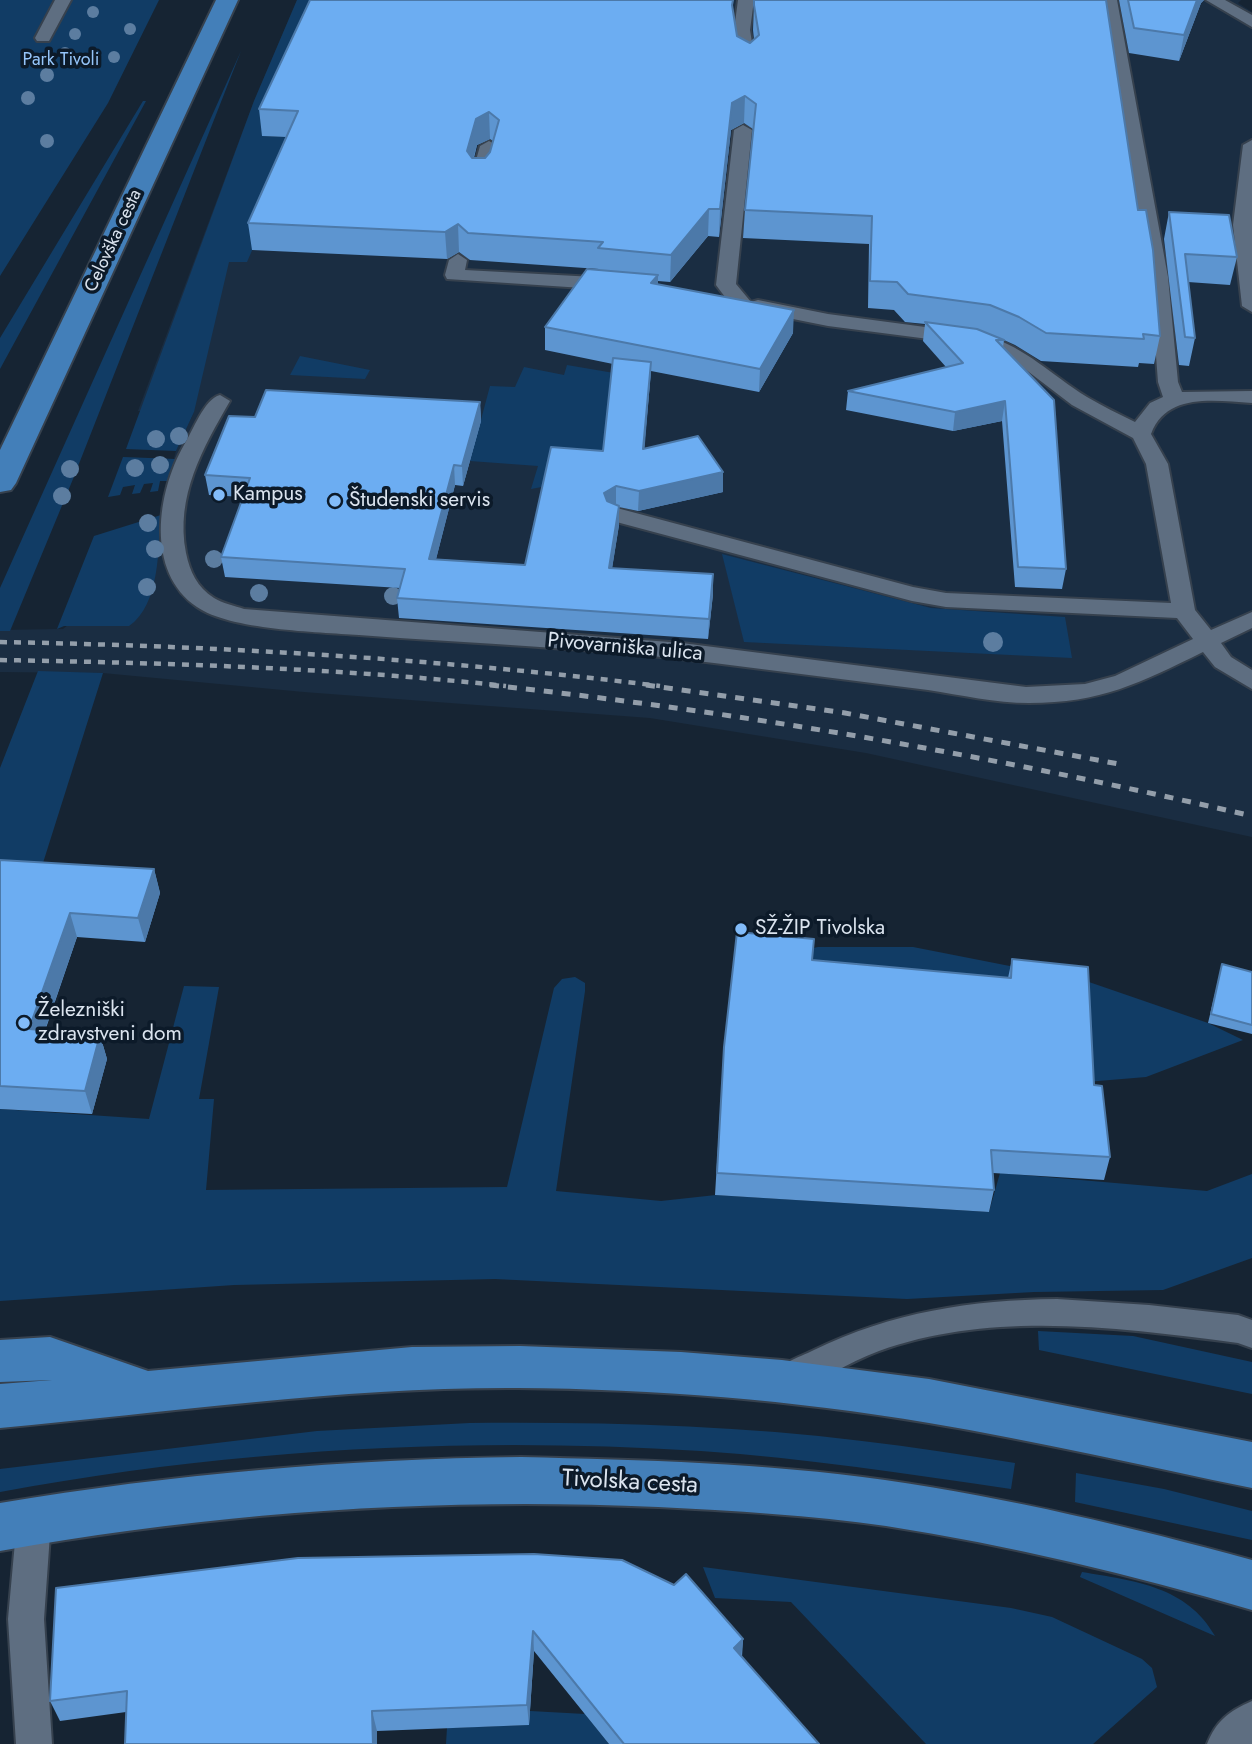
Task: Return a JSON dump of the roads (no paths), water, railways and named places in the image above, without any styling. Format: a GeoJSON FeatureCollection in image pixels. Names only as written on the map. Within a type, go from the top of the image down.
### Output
{"type":"FeatureCollection","features":[{"type":"Feature","properties":{"kind":"main road","name":"Celovška cesta"},"geometry":{"type":"LineString","coordinates":[[0,483],[227,0]]}},
{"type":"Feature","properties":{"kind":"main road"},"geometry":{"type":"LineString","coordinates":[[0,1361],[50,1358],[148,1393]]}},
{"type":"Feature","properties":{"kind":"main road"},"geometry":{"type":"LineString","coordinates":[[0,1406],[412,1368],[681,1373],[782,1381],[929,1401],[1252,1465]]}},
{"type":"Feature","properties":{"kind":"main road","name":"Tivolska cesta"},"geometry":{"type":"LineString","coordinates":[[17,1523],[165,1501],[316,1485],[527,1478],[669,1485],[789,1492],[911,1507],[1041,1532],[1172,1562],[1252,1586]]}},
{"type":"Feature","properties":{"kind":"street"},"geometry":{"type":"LineString","coordinates":[[1234,1744],[1252,1728]]}},
{"type":"Feature","properties":{"kind":"lane"},"geometry":{"type":"LineString","coordinates":[[43,38],[63,0]]}},
{"type":"Feature","properties":{"kind":"lane"},"geometry":{"type":"LineString","coordinates":[[746,0],[743,30],[747,61]]}},
{"type":"Feature","properties":{"kind":"lane"},"geometry":{"type":"LineString","coordinates":[[1109,0],[1159,277],[1168,382],[1175,400]]}},
{"type":"Feature","properties":{"kind":"lane"},"geometry":{"type":"LineString","coordinates":[[1214,0],[1252,22]]}},
{"type":"Feature","properties":{"kind":"lane"},"geometry":{"type":"LineString","coordinates":[[742,303],[726,285],[743,130]]}},
{"type":"Feature","properties":{"kind":"lane"},"geometry":{"type":"LineString","coordinates":[[1252,145],[1240,217],[1252,306]]}},
{"type":"Feature","properties":{"kind":"lane"},"geometry":{"type":"LineString","coordinates":[[480,178],[489,146]]}},
{"type":"Feature","properties":{"kind":"lane"},"geometry":{"type":"LineString","coordinates":[[458,260],[454,275],[628,285]]}},
{"type":"Feature","properties":{"kind":"lane"},"geometry":{"type":"LineString","coordinates":[[716,298],[828,320],[978,339],[1024,359],[1079,401],[1141,434],[1157,464],[1184,611],[1223,662],[1252,681]]}},
{"type":"Feature","properties":{"kind":"lane"},"geometry":{"type":"LineString","coordinates":[[1141,434],[1144,419],[1160,404],[1205,395],[1252,397]]}},
{"type":"Feature","properties":{"kind":"lane","name":"Pivovarniška ulica"},"geometry":{"type":"LineString","coordinates":[[220,401],[189,455],[173,507],[172,537],[179,572],[188,587],[206,603],[241,616],[348,627],[682,652],[1026,695],[1085,692],[1123,682],[1252,619]]}},
{"type":"Feature","properties":{"kind":"lane"},"geometry":{"type":"LineString","coordinates":[[617,515],[912,594],[946,600],[1184,611]]}},
{"type":"Feature","properties":{"kind":"lane"},"geometry":{"type":"LineString","coordinates":[[782,1381],[879,1337],[948,1321],[1013,1312],[1137,1316],[1247,1329]]}},
{"type":"Feature","properties":{"kind":"lane"},"geometry":{"type":"LineString","coordinates":[[17,1523],[34,1744]]}},
{"type":"Feature","properties":{"kind":"railway"},"geometry":{"type":"LineString","coordinates":[[0,642],[330,655],[495,668],[660,686]]}},
{"type":"Feature","properties":{"kind":"railway"},"geometry":{"type":"LineString","coordinates":[[0,660],[253,667],[506,686]]}},
{"type":"Feature","properties":{"kind":"railway"},"geometry":{"type":"LineString","coordinates":[[490,685],[683,709],[873,739],[1062,775],[1252,816]]}},
{"type":"Feature","properties":{"kind":"railway"},"geometry":{"type":"LineString","coordinates":[[646,685],[845,713],[1124,765]]}},
{"type":"Feature","properties":{"kind":"place","name":"Kampus"},"geometry":{"type":"Point","coordinates":[219,495]}},
{"type":"Feature","properties":{"kind":"place","name":"Študenski servis"},"geometry":{"type":"Point","coordinates":[335,501]}},
{"type":"Feature","properties":{"kind":"place","name":"SŽ-ŽIP Tivolska"},"geometry":{"type":"Point","coordinates":[741,929]}},
{"type":"Feature","properties":{"kind":"place","name":"Železniški zdravstveni dom"},"geometry":{"type":"Point","coordinates":[24,1023]}},
{"type":"Feature","properties":{"kind":"park label","name":"Park Tivoli"},"geometry":{"type":"Point","coordinates":[61,61]}}]}
